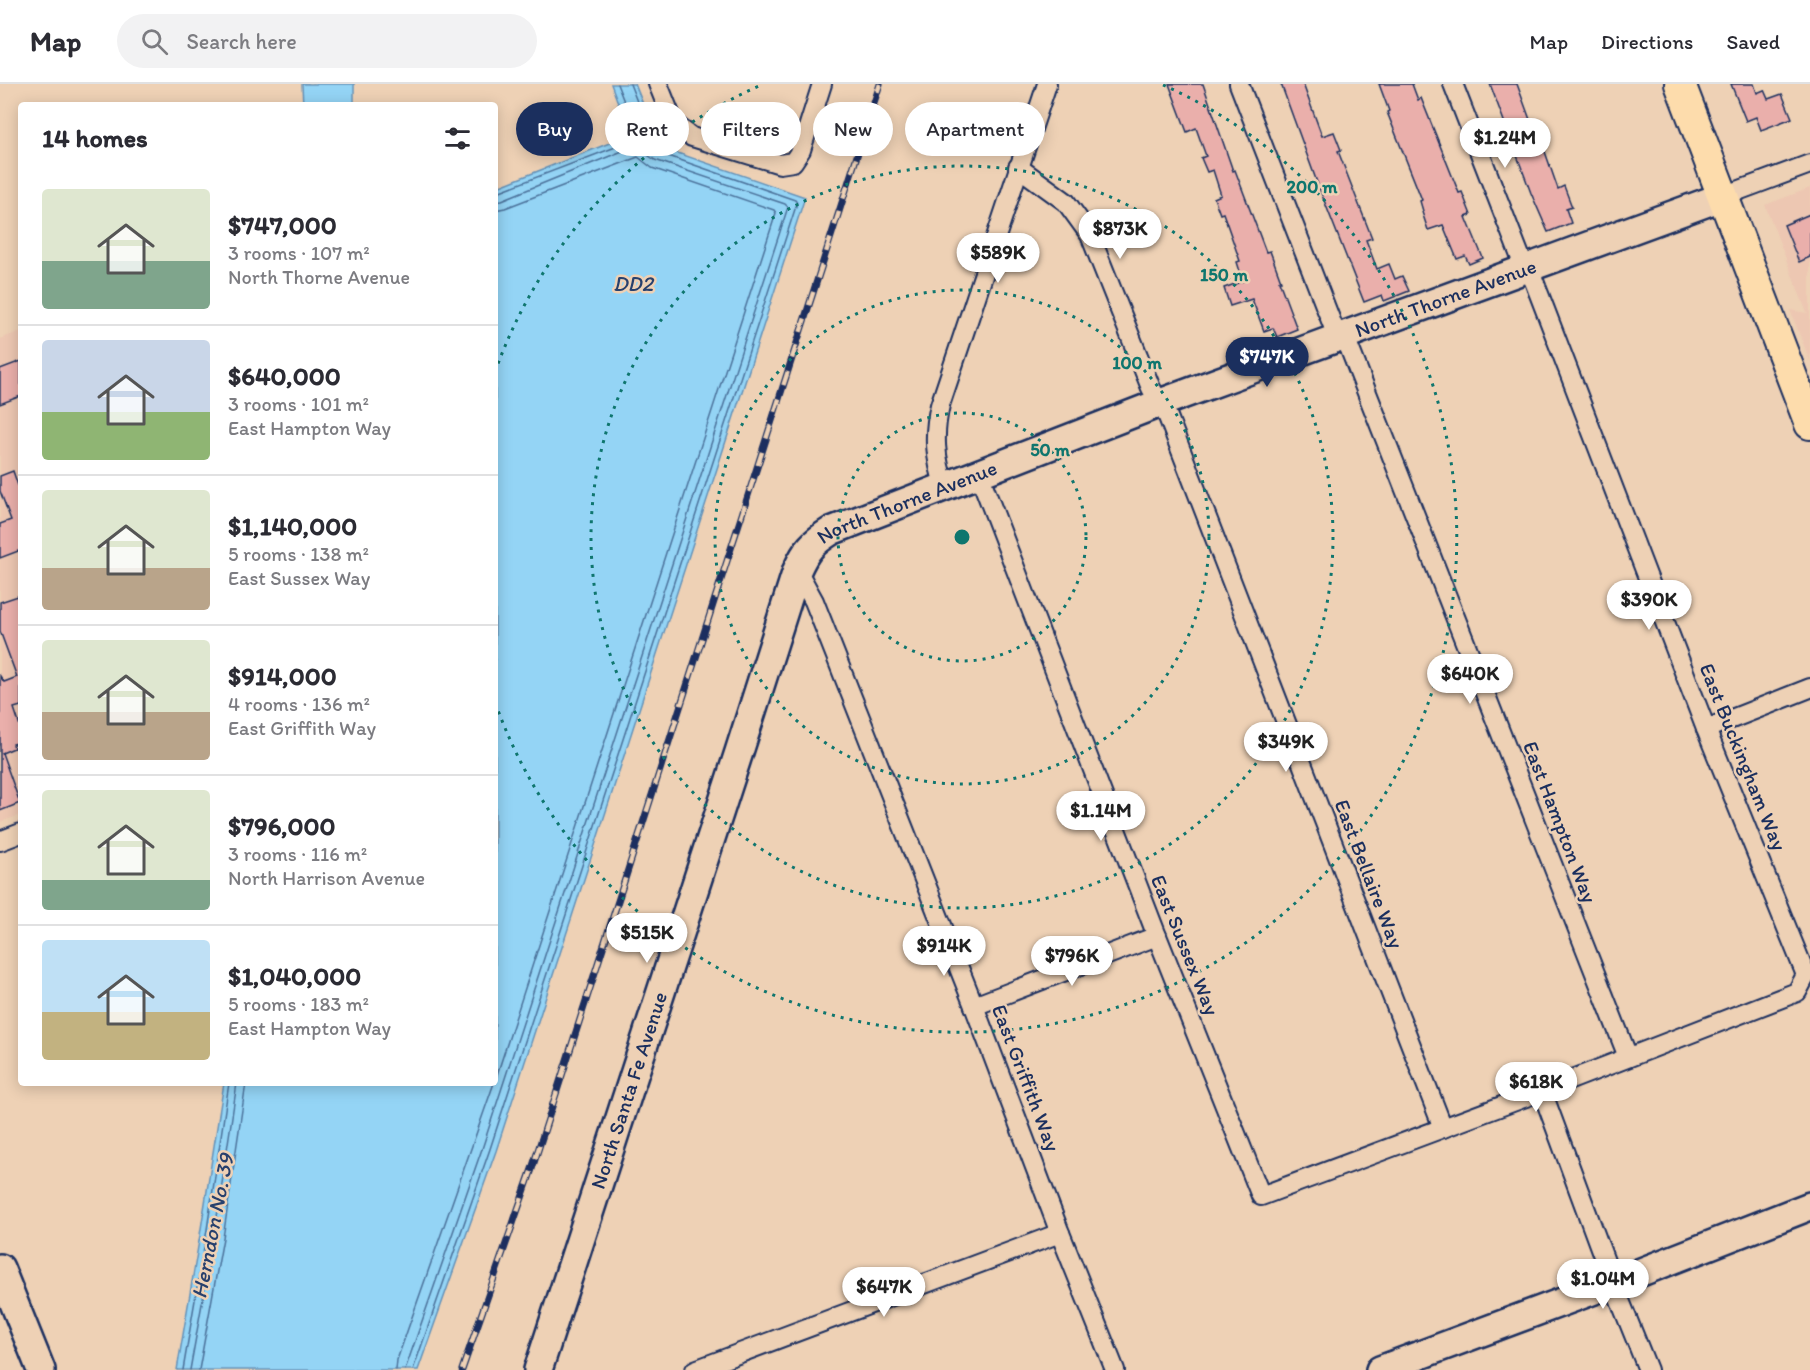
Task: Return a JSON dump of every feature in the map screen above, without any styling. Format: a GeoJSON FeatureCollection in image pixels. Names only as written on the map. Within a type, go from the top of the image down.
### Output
{"type":"FeatureCollection","features":[{"type":"Feature","properties":{"kind":"main road"},"geometry":{"type":"LineString","coordinates":[[1680,84],[1810,424]]}},
{"type":"Feature","properties":{"kind":"street"},"geometry":{"type":"LineString","coordinates":[[658,84],[674,124],[692,137],[780,164],[793,162],[801,150],[822,84]]}},
{"type":"Feature","properties":{"kind":"street"},"geometry":{"type":"LineString","coordinates":[[945,487],[935,456],[935,423],[1047,84]]}},
{"type":"Feature","properties":{"kind":"street","name":"East Hampton Way"},"geometry":{"type":"LineString","coordinates":[[1239,84],[1333,326],[1349,347],[1628,1058]]}},
{"type":"Feature","properties":{"kind":"street","name":"East Buckingham Way"},"geometry":{"type":"LineString","coordinates":[[1453,84],[1520,256],[1534,281],[1706,729],[1806,975],[1797,992],[1628,1058]]}},
{"type":"Feature","properties":{"kind":"street","name":"North Thorne Avenue"},"geometry":{"type":"LineString","coordinates":[[796,570],[805,552],[815,541],[831,531],[1160,403],[1810,164]]}},
{"type":"Feature","properties":{"kind":"street","name":"East Bellaire Way"},"geometry":{"type":"LineString","coordinates":[[1018,167],[1066,202],[1090,235],[1152,388],[1176,439],[1443,1128]]}},
{"type":"Feature","properties":{"kind":"street","name":"East Sussex Way"},"geometry":{"type":"LineString","coordinates":[[979,474],[1157,936],[1261,1196],[1443,1128]]}},
{"type":"Feature","properties":{"kind":"street","name":"East Griffith Way"},"geometry":{"type":"LineString","coordinates":[[796,570],[814,601],[1115,1370]]}},
{"type":"Feature","properties":{"kind":"street","name":"North Santa Fe Avenue"},"geometry":{"type":"LineString","coordinates":[[538,1370],[740,752],[796,570]]}},
{"type":"Feature","properties":{"kind":"street"},"geometry":{"type":"LineString","coordinates":[[1706,729],[1810,688]]}},
{"type":"Feature","properties":{"kind":"street"},"geometry":{"type":"LineString","coordinates":[[0,841],[18,834]]}},
{"type":"Feature","properties":{"kind":"street"},"geometry":{"type":"LineString","coordinates":[[974,1005],[1157,936]]}},
{"type":"Feature","properties":{"kind":"street"},"geometry":{"type":"LineString","coordinates":[[1443,1128],[1628,1058]]}},
{"type":"Feature","properties":{"kind":"street"},"geometry":{"type":"LineString","coordinates":[[1542,1091],[1613,1283],[1648,1370]]}},
{"type":"Feature","properties":{"kind":"street"},"geometry":{"type":"LineString","coordinates":[[1380,1370],[1810,1206]]}},
{"type":"Feature","properties":{"kind":"street"},"geometry":{"type":"LineString","coordinates":[[695,1370],[1060,1233]]}},
{"type":"Feature","properties":{"kind":"street"},"geometry":{"type":"LineString","coordinates":[[0,1268],[35,1368]]}},
{"type":"Feature","properties":{"kind":"shaded area"},"geometry":{"type":"Polygon","coordinates":[[[1810,188],[1810,361],[1790,310],[1807,313],[1765,205],[1810,188]]]}},
{"type":"Feature","properties":{"kind":"shaded area"},"geometry":{"type":"Polygon","coordinates":[[[18,332],[18,816],[0,822],[0,339],[18,332]]]}},
{"type":"Feature","properties":{"kind":"water"},"geometry":{"type":"Polygon","coordinates":[[[302,84],[354,84],[354,102],[303,102],[302,84]]]}},
{"type":"Feature","properties":{"kind":"water","name":"DD2"},"geometry":{"type":"Polygon","coordinates":[[[611,84],[635,84],[642,102],[618,102],[611,84]]]}},
{"type":"Feature","properties":{"kind":"water","name":"DD2"},"geometry":{"type":"Polygon","coordinates":[[[605,145],[605,156],[686,156],[805,197],[496,1151],[418,1370],[177,1370],[224,1086],[498,1086],[498,187],[577,156],[593,156],[593,150],[605,145]]]}},
{"type":"Feature","properties":{"kind":"building"},"geometry":{"type":"Polygon","coordinates":[[[1169,84],[1203,84],[1233,171],[1235,170],[1266,252],[1270,251],[1297,329],[1277,337],[1273,328],[1264,331],[1252,299],[1230,306],[1224,288],[1243,281],[1237,262],[1240,261],[1223,213],[1220,214],[1214,198],[1221,195],[1213,170],[1207,172],[1201,158],[1206,156],[1196,128],[1187,132],[1169,84]]]}},
{"type":"Feature","properties":{"kind":"building"},"geometry":{"type":"Polygon","coordinates":[[[1281,84],[1303,84],[1322,136],[1334,132],[1341,150],[1338,151],[1372,238],[1366,240],[1377,269],[1389,264],[1395,279],[1402,276],[1409,291],[1384,301],[1382,295],[1364,302],[1281,84]]]}},
{"type":"Feature","properties":{"kind":"building"},"geometry":{"type":"Polygon","coordinates":[[[1379,84],[1412,84],[1418,100],[1421,98],[1459,193],[1462,192],[1471,215],[1466,217],[1483,258],[1469,264],[1465,256],[1457,259],[1443,225],[1428,230],[1422,212],[1420,201],[1422,200],[1387,112],[1389,111],[1379,84]]]}},
{"type":"Feature","properties":{"kind":"building"},"geometry":{"type":"Polygon","coordinates":[[[1490,84],[1517,84],[1558,189],[1564,186],[1572,207],[1566,209],[1571,223],[1548,232],[1490,84]]]}},
{"type":"Feature","properties":{"kind":"building"},"geometry":{"type":"Polygon","coordinates":[[[1731,84],[1754,84],[1757,93],[1764,90],[1768,99],[1782,94],[1792,118],[1761,130],[1756,117],[1746,121],[1731,84]]]}},
{"type":"Feature","properties":{"kind":"building"},"geometry":{"type":"Polygon","coordinates":[[[1810,214],[1810,257],[1799,262],[1784,225],[1810,214]]]}},
{"type":"Feature","properties":{"kind":"building"},"geometry":{"type":"Polygon","coordinates":[[[18,362],[18,397],[0,404],[0,369],[18,362]]]}},
{"type":"Feature","properties":{"kind":"building"},"geometry":{"type":"Polygon","coordinates":[[[13,471],[18,485],[18,551],[0,558],[0,524],[11,520],[0,491],[0,476],[13,471]]]}},
{"type":"Feature","properties":{"kind":"building"},"geometry":{"type":"Polygon","coordinates":[[[18,596],[18,707],[14,708],[18,720],[18,743],[13,744],[14,748],[2,753],[18,797],[18,804],[0,811],[0,676],[4,682],[17,677],[0,631],[0,602],[18,596]]]}},
{"type":"Feature","properties":{"kind":"railway"},"geometry":{"type":"LineString","coordinates":[[462,1370],[532,1169],[880,84]]}},
{"type":"Feature","properties":{"kind":"water label","name":"Herndon No. 39"},"geometry":{"type":"Point","coordinates":[212,1226]}}]}
